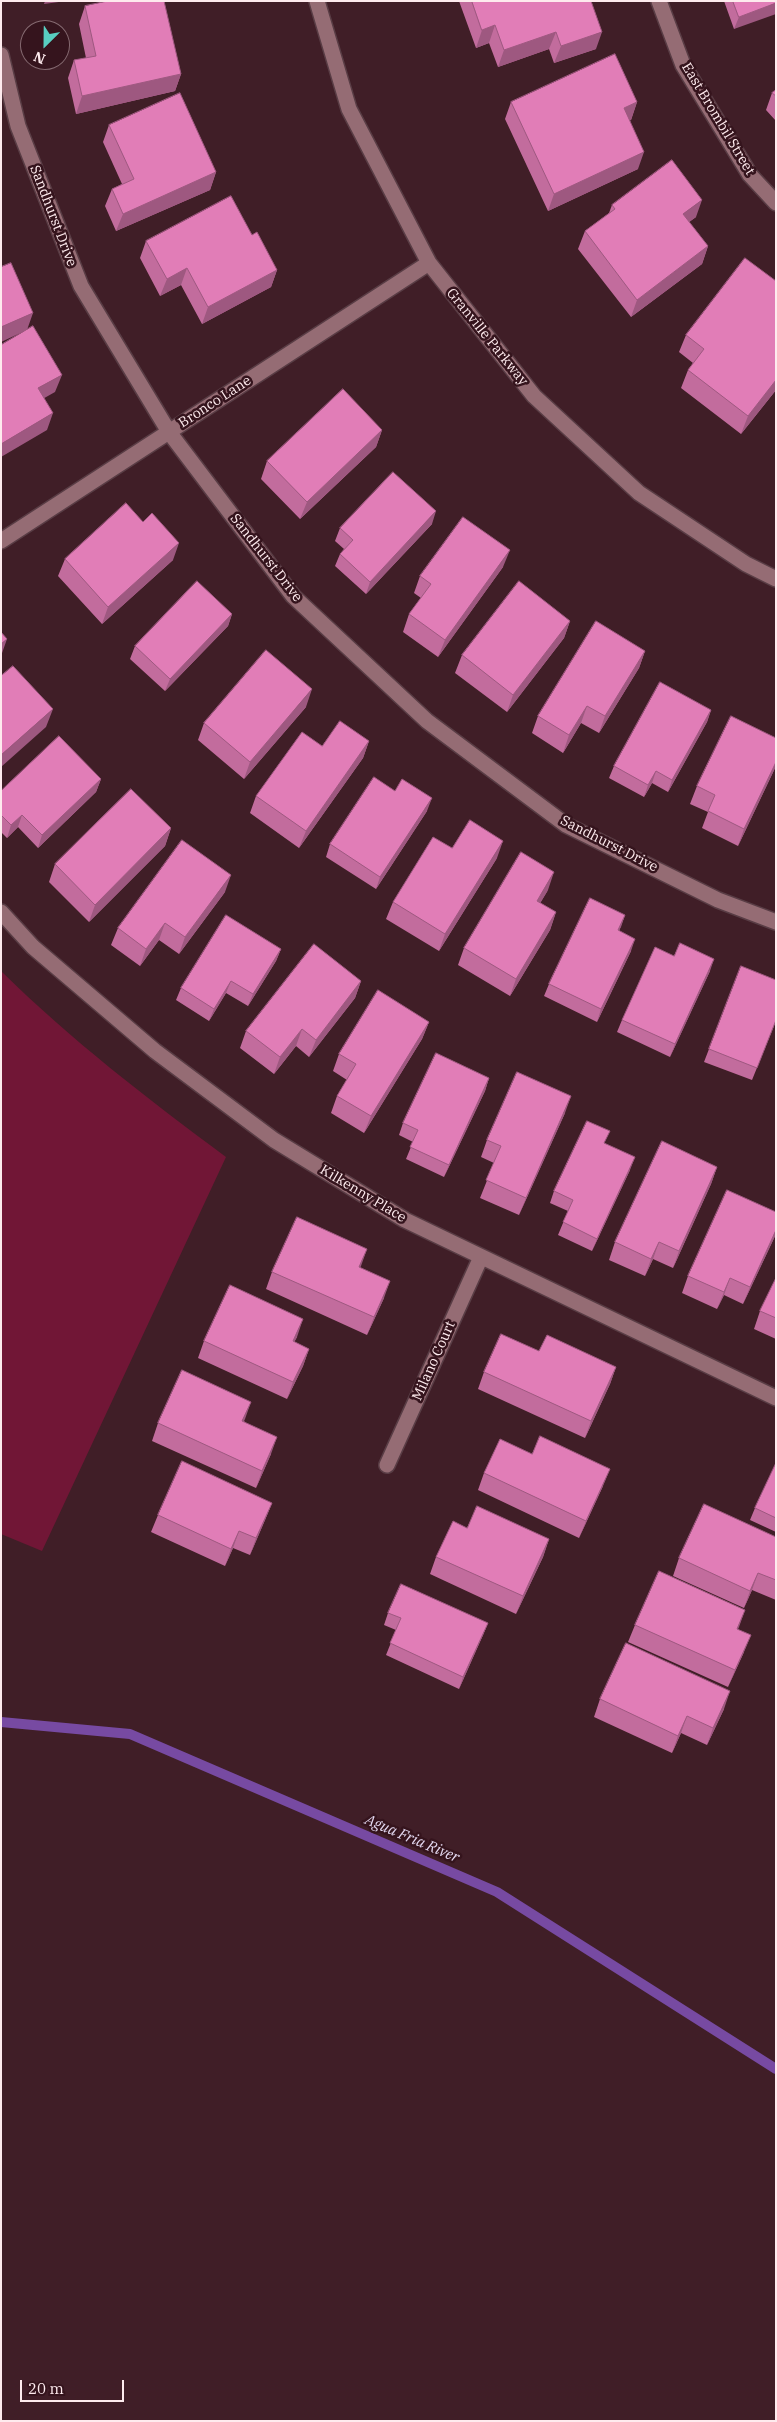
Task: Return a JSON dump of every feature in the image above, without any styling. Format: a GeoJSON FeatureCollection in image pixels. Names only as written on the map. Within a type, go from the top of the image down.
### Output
{"type":"FeatureCollection","features":[{"type":"Feature","properties":{"kind":"street","name":"Granville Parkway"},"geometry":{"type":"LineString","coordinates":[[317,1],[349,109],[428,263],[534,396],[639,493],[746,564],[776,579]]}},
{"type":"Feature","properties":{"kind":"street","name":"East Brombil Street"},"geometry":{"type":"LineString","coordinates":[[659,1],[683,65],[750,175],[776,203]]}},
{"type":"Feature","properties":{"kind":"street","name":"Sandhurst Drive"},"geometry":{"type":"LineString","coordinates":[[1,55],[18,126],[80,286],[169,432],[293,596],[427,720],[566,825],[718,900],[776,922]]}},
{"type":"Feature","properties":{"kind":"street","name":"Bronco Lane"},"geometry":{"type":"LineString","coordinates":[[1,541],[428,263]]}},
{"type":"Feature","properties":{"kind":"street","name":"Kilkenny Place"},"geometry":{"type":"LineString","coordinates":[[1,912],[33,947],[155,1051],[274,1140],[405,1220],[776,1398]]}},
{"type":"Feature","properties":{"kind":"street","name":"Milano Court"},"geometry":{"type":"LineString","coordinates":[[387,1465],[481,1257]]}},
{"type":"Feature","properties":{"kind":"shaded area"},"geometry":{"type":"Polygon","coordinates":[[[1,971],[82,1045],[226,1157],[42,1551],[1,1534],[1,971]]]}},
{"type":"Feature","properties":{"kind":"building"},"geometry":{"type":"Polygon","coordinates":[[[108,1],[164,1],[181,74],[82,96],[74,60],[96,56],[85,6],[108,1]]]}},
{"type":"Feature","properties":{"kind":"building"},"geometry":{"type":"Polygon","coordinates":[[[472,1],[591,1],[602,32],[561,46],[556,32],[504,50],[495,25],[482,30],[472,1]]]}},
{"type":"Feature","properties":{"kind":"building"},"geometry":{"type":"Polygon","coordinates":[[[733,1],[776,1],[776,3],[739,17],[733,1]]]}},
{"type":"Feature","properties":{"kind":"building"},"geometry":{"type":"Polygon","coordinates":[[[615,54],[637,102],[624,108],[644,152],[554,194],[511,102],[615,54]]]}},
{"type":"Feature","properties":{"kind":"building"},"geometry":{"type":"Polygon","coordinates":[[[180,93],[216,172],[123,214],[112,189],[134,179],[109,125],[180,93]]]}},
{"type":"Feature","properties":{"kind":"building"},"geometry":{"type":"Polygon","coordinates":[[[672,160],[702,200],[683,214],[708,246],[637,300],[585,231],[615,209],[612,205],[672,160]]]}},
{"type":"Feature","properties":{"kind":"building"},"geometry":{"type":"Polygon","coordinates":[[[231,196],[252,235],[257,232],[277,270],[208,307],[187,268],[167,279],[146,241],[231,196]]]}},
{"type":"Feature","properties":{"kind":"building"},"geometry":{"type":"Polygon","coordinates":[[[745,258],[776,281],[776,380],[748,416],[688,370],[704,349],[686,335],[745,258]]]}},
{"type":"Feature","properties":{"kind":"building"},"geometry":{"type":"Polygon","coordinates":[[[11,263],[33,313],[1,327],[1,267],[11,263]]]}},
{"type":"Feature","properties":{"kind":"building"},"geometry":{"type":"Polygon","coordinates":[[[33,326],[62,375],[38,388],[53,413],[1,444],[1,345],[33,326]]]}},
{"type":"Feature","properties":{"kind":"building"},"geometry":{"type":"Polygon","coordinates":[[[343,389],[382,430],[307,502],[267,461],[343,389]]]}},
{"type":"Feature","properties":{"kind":"building"},"geometry":{"type":"Polygon","coordinates":[[[393,472],[436,511],[370,582],[340,554],[353,540],[340,528],[393,472]]]}},
{"type":"Feature","properties":{"kind":"building"},"geometry":{"type":"Polygon","coordinates":[[[126,503],[143,522],[152,513],[179,543],[108,607],[65,559],[126,503]]]}},
{"type":"Feature","properties":{"kind":"building"},"geometry":{"type":"Polygon","coordinates":[[[463,517],[510,550],[445,640],[409,614],[431,584],[420,576],[463,517]]]}},
{"type":"Feature","properties":{"kind":"building"},"geometry":{"type":"Polygon","coordinates":[[[197,581],[232,614],[170,679],[135,646],[197,581]]]}},
{"type":"Feature","properties":{"kind":"building"},"geometry":{"type":"Polygon","coordinates":[[[519,581],[570,621],[513,695],[462,655],[519,581]]]}},
{"type":"Feature","properties":{"kind":"building"},"geometry":{"type":"Polygon","coordinates":[[[596,621],[645,651],[605,716],[587,706],[569,735],[538,716],[596,621]]]}},
{"type":"Feature","properties":{"kind":"building"},"geometry":{"type":"Polygon","coordinates":[[[1,632],[7,639],[1,644],[1,632]]]}},
{"type":"Feature","properties":{"kind":"building"},"geometry":{"type":"Polygon","coordinates":[[[266,650],[312,689],[250,762],[204,723],[266,650]]]}},
{"type":"Feature","properties":{"kind":"building"},"geometry":{"type":"Polygon","coordinates":[[[13,666],[53,709],[1,755],[1,676],[13,666]]]}},
{"type":"Feature","properties":{"kind":"building"},"geometry":{"type":"Polygon","coordinates":[[[660,682],[711,710],[672,780],[656,771],[648,785],[614,766],[660,682]]]}},
{"type":"Feature","properties":{"kind":"building"},"geometry":{"type":"Polygon","coordinates":[[[731,716],[776,738],[776,762],[744,829],[708,811],[715,795],[697,786],[731,716]]]}},
{"type":"Feature","properties":{"kind":"building"},"geometry":{"type":"Polygon","coordinates":[[[340,721],[369,741],[306,831],[256,796],[302,732],[322,746],[340,721]]]}},
{"type":"Feature","properties":{"kind":"building"},"geometry":{"type":"Polygon","coordinates":[[[59,736],[101,779],[42,835],[22,815],[11,825],[1,815],[1,791],[59,736]]]}},
{"type":"Feature","properties":{"kind":"building"},"geometry":{"type":"Polygon","coordinates":[[[374,777],[395,791],[402,779],[432,798],[380,877],[330,844],[374,777]]]}},
{"type":"Feature","properties":{"kind":"building"},"geometry":{"type":"Polygon","coordinates":[[[131,789],[171,828],[95,905],[55,864],[131,789]]]}},
{"type":"Feature","properties":{"kind":"building"},"geometry":{"type":"Polygon","coordinates":[[[470,820],[503,841],[445,934],[393,902],[433,837],[452,848],[470,820]]]}},
{"type":"Feature","properties":{"kind":"building"},"geometry":{"type":"Polygon","coordinates":[[[182,840],[231,875],[185,937],[165,923],[146,949],[118,928],[182,840]]]}},
{"type":"Feature","properties":{"kind":"building"},"geometry":{"type":"Polygon","coordinates":[[[521,852],[554,872],[537,901],[556,912],[516,979],[464,948],[521,852]]]}},
{"type":"Feature","properties":{"kind":"building"},"geometry":{"type":"Polygon","coordinates":[[[590,898],[625,915],[618,930],[635,939],[601,1009],[549,984],[590,898]]]}},
{"type":"Feature","properties":{"kind":"building"},"geometry":{"type":"Polygon","coordinates":[[[226,915],[281,949],[253,994],[231,981],[214,1009],[181,988],[226,915]]]}},
{"type":"Feature","properties":{"kind":"building"},"geometry":{"type":"Polygon","coordinates":[[[680,943],[714,959],[675,1044],[622,1020],[655,947],[674,956],[680,943]]]}},
{"type":"Feature","properties":{"kind":"building"},"geometry":{"type":"Polygon","coordinates":[[[314,944],[361,981],[316,1040],[302,1029],[280,1057],[246,1031],[314,944]]]}},
{"type":"Feature","properties":{"kind":"building"},"geometry":{"type":"Polygon","coordinates":[[[741,966],[776,980],[776,1020],[757,1068],[709,1049],[741,966]]]}},
{"type":"Feature","properties":{"kind":"building"},"geometry":{"type":"Polygon","coordinates":[[[378,990],[429,1022],[371,1116],[337,1096],[356,1064],[339,1054],[378,990]]]}},
{"type":"Feature","properties":{"kind":"building"},"geometry":{"type":"Polygon","coordinates":[[[436,1053],[489,1078],[449,1165],[410,1147],[418,1130],[403,1123],[436,1053]]]}},
{"type":"Feature","properties":{"kind":"building"},"geometry":{"type":"Polygon","coordinates":[[[517,1072],[571,1096],[526,1198],[486,1180],[501,1146],[487,1140],[517,1072]]]}},
{"type":"Feature","properties":{"kind":"building"},"geometry":{"type":"Polygon","coordinates":[[[587,1121],[610,1131],[604,1143],[635,1157],[597,1239],[563,1222],[573,1200],[554,1191],[587,1121]]]}},
{"type":"Feature","properties":{"kind":"building"},"geometry":{"type":"Polygon","coordinates":[[[662,1141],[717,1167],[679,1251],[659,1242],[651,1259],[615,1242],[662,1141]]]}},
{"type":"Feature","properties":{"kind":"building"},"geometry":{"type":"Polygon","coordinates":[[[727,1190],[776,1212],[776,1230],[750,1287],[730,1278],[724,1292],[688,1276],[727,1190]]]}},
{"type":"Feature","properties":{"kind":"building"},"geometry":{"type":"Polygon","coordinates":[[[297,1217],[367,1249],[359,1267],[390,1281],[374,1317],[272,1272],[297,1217]]]}},
{"type":"Feature","properties":{"kind":"building"},"geometry":{"type":"Polygon","coordinates":[[[776,1278],[776,1318],[760,1311],[776,1278]]]}},
{"type":"Feature","properties":{"kind":"building"},"geometry":{"type":"Polygon","coordinates":[[[230,1285],[303,1319],[293,1341],[309,1349],[293,1382],[204,1341],[230,1285]]]}},
{"type":"Feature","properties":{"kind":"building"},"geometry":{"type":"Polygon","coordinates":[[[501,1334],[539,1351],[547,1335],[616,1367],[591,1421],[484,1372],[501,1334]]]}},
{"type":"Feature","properties":{"kind":"building"},"geometry":{"type":"Polygon","coordinates":[[[182,1370],[251,1402],[242,1421],[277,1437],[262,1471],[158,1423],[182,1370]]]}},
{"type":"Feature","properties":{"kind":"building"},"geometry":{"type":"Polygon","coordinates":[[[540,1436],[610,1469],[586,1521],[484,1473],[500,1439],[532,1454],[540,1436]]]}},
{"type":"Feature","properties":{"kind":"building"},"geometry":{"type":"Polygon","coordinates":[[[182,1461],[272,1503],[256,1538],[239,1531],[231,1549],[158,1515],[182,1461]]]}},
{"type":"Feature","properties":{"kind":"building"},"geometry":{"type":"Polygon","coordinates":[[[776,1463],[776,1518],[755,1508],[776,1463]]]}},
{"type":"Feature","properties":{"kind":"building"},"geometry":{"type":"Polygon","coordinates":[[[704,1504],[776,1537],[776,1580],[758,1573],[750,1591],[679,1558],[704,1504]]]}},
{"type":"Feature","properties":{"kind":"building"},"geometry":{"type":"Polygon","coordinates":[[[477,1506],[549,1539],[523,1596],[436,1557],[453,1521],[467,1528],[477,1506]]]}},
{"type":"Feature","properties":{"kind":"building"},"geometry":{"type":"Polygon","coordinates":[[[659,1571],[745,1610],[737,1629],[751,1635],[735,1670],[635,1625],[659,1571]]]}},
{"type":"Feature","properties":{"kind":"building"},"geometry":{"type":"Polygon","coordinates":[[[401,1584],[488,1623],[463,1677],[390,1643],[401,1618],[388,1613],[401,1584]]]}},
{"type":"Feature","properties":{"kind":"building"},"geometry":{"type":"Polygon","coordinates":[[[626,1643],[730,1691],[713,1728],[687,1716],[678,1736],[600,1699],[626,1643]]]}},
{"type":"Feature","properties":{"kind":"waterway","name":"Agua Fria River"},"geometry":{"type":"LineString","coordinates":[[1,1722],[130,1734],[497,1892],[776,2069]]}}]}
